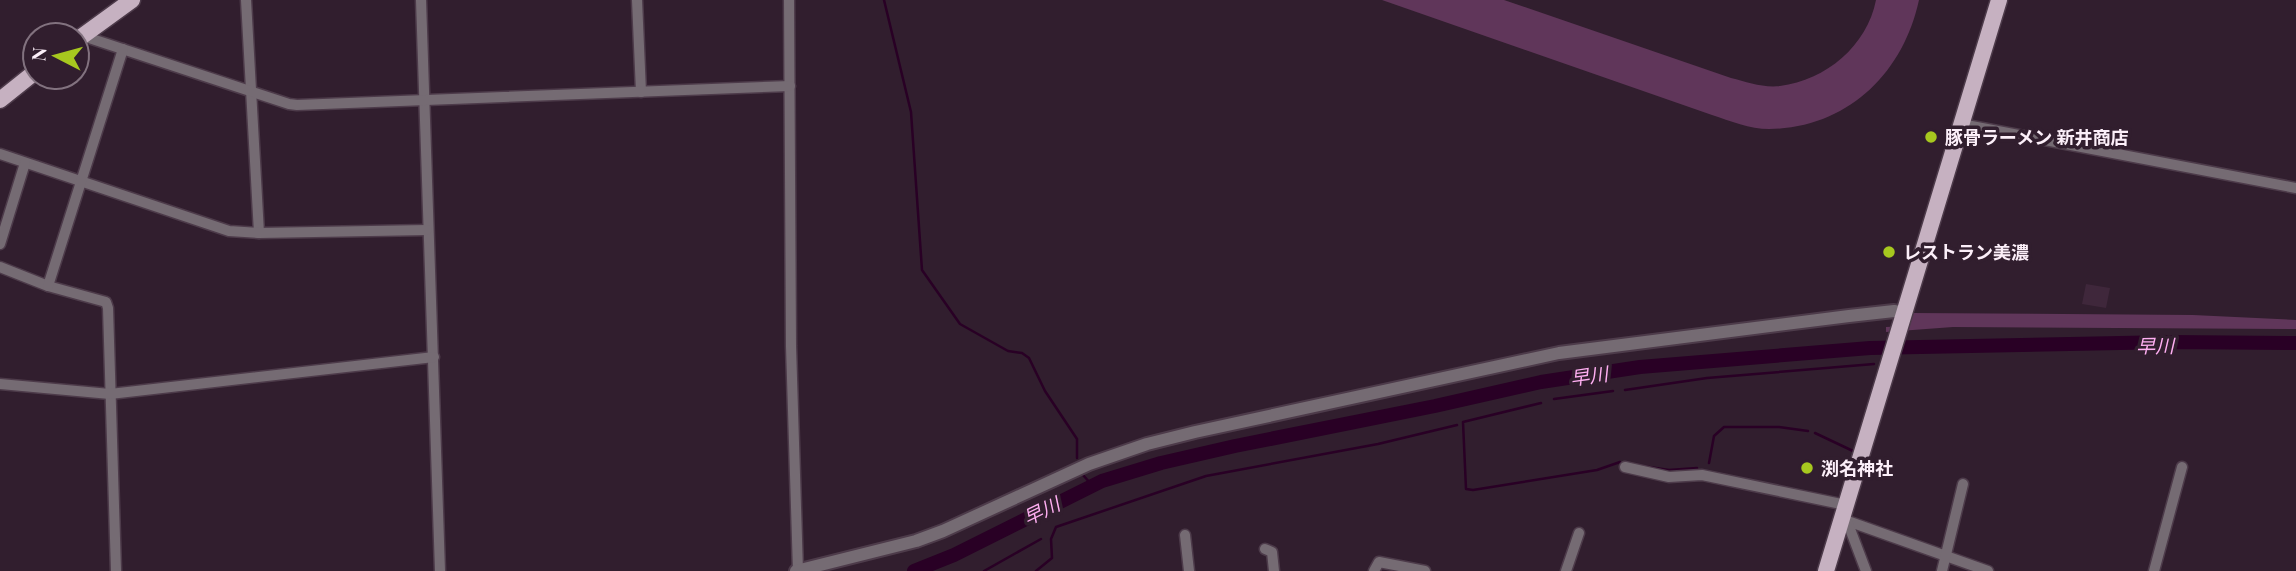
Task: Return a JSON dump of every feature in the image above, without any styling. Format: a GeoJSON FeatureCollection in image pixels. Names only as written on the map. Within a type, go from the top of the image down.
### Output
{"type":"FeatureCollection","features":[{"type":"Feature","properties":{"kind":"main road"},"geometry":{"type":"LineString","coordinates":[[91,30],[132,0]]}},
{"type":"Feature","properties":{"kind":"main road"},"geometry":{"type":"LineString","coordinates":[[1826,571],[1999,0]]}},
{"type":"Feature","properties":{"kind":"main road"},"geometry":{"type":"LineString","coordinates":[[0,100],[21,83]]}},
{"type":"Feature","properties":{"kind":"street"},"geometry":{"type":"LineString","coordinates":[[246,0],[259,233]]}},
{"type":"Feature","properties":{"kind":"street"},"geometry":{"type":"LineString","coordinates":[[421,0],[440,571]]}},
{"type":"Feature","properties":{"kind":"street"},"geometry":{"type":"LineString","coordinates":[[637,0],[641,92]]}},
{"type":"Feature","properties":{"kind":"street"},"geometry":{"type":"LineString","coordinates":[[789,0],[791,346],[798,571],[916,541],[954,527],[1073,470],[1147,444],[1195,432],[1559,353],[1896,311],[1903,318]]}},
{"type":"Feature","properties":{"kind":"street"},"geometry":{"type":"LineString","coordinates":[[91,41],[298,105],[790,86]]}},
{"type":"Feature","properties":{"kind":"street"},"geometry":{"type":"LineString","coordinates":[[48,286],[123,49]]}},
{"type":"Feature","properties":{"kind":"street"},"geometry":{"type":"LineString","coordinates":[[1962,124],[2296,188]]}},
{"type":"Feature","properties":{"kind":"street"},"geometry":{"type":"LineString","coordinates":[[0,154],[229,231],[259,233],[427,230]]}},
{"type":"Feature","properties":{"kind":"street"},"geometry":{"type":"LineString","coordinates":[[0,244],[25,163]]}},
{"type":"Feature","properties":{"kind":"street"},"geometry":{"type":"LineString","coordinates":[[0,267],[48,286],[106,302],[116,571]]}},
{"type":"Feature","properties":{"kind":"street"},"geometry":{"type":"LineString","coordinates":[[0,384],[110,394],[434,357]]}},
{"type":"Feature","properties":{"kind":"street"},"geometry":{"type":"LineString","coordinates":[[1625,467],[1669,477],[1702,475],[1845,515],[1988,571]]}},
{"type":"Feature","properties":{"kind":"street"},"geometry":{"type":"LineString","coordinates":[[2154,571],[2182,467]]}},
{"type":"Feature","properties":{"kind":"street"},"geometry":{"type":"LineString","coordinates":[[1942,571],[1963,484]]}},
{"type":"Feature","properties":{"kind":"street"},"geometry":{"type":"LineString","coordinates":[[1845,515],[1866,571]]}},
{"type":"Feature","properties":{"kind":"street"},"geometry":{"type":"LineString","coordinates":[[1566,571],[1579,533]]}},
{"type":"Feature","properties":{"kind":"street"},"geometry":{"type":"LineString","coordinates":[[1185,535],[1189,571]]}},
{"type":"Feature","properties":{"kind":"street"},"geometry":{"type":"LineString","coordinates":[[1265,548],[1272,552],[1274,571]]}},
{"type":"Feature","properties":{"kind":"street"},"geometry":{"type":"LineString","coordinates":[[1374,571],[1379,562],[1424,571]]}},
{"type":"Feature","properties":{"kind":"shaded area"},"geometry":{"type":"Polygon","coordinates":[[[1382,0],[1504,0],[1731,78],[1780,86],[1813,76],[1842,58],[1864,32],[1876,0],[1919,0],[1900,51],[1885,73],[1867,92],[1847,107],[1823,119],[1797,126],[1762,129],[1726,120],[1382,0]]]}},
{"type":"Feature","properties":{"kind":"shaded area"},"geometry":{"type":"Polygon","coordinates":[[[2086,284],[2110,288],[2106,308],[2082,304],[2086,284]]]}},
{"type":"Feature","properties":{"kind":"shaded area"},"geometry":{"type":"Polygon","coordinates":[[[1911,313],[2193,315],[2296,320],[2296,329],[1953,327],[1886,332],[1886,327],[1907,326],[1911,313]]]}},
{"type":"Feature","properties":{"kind":"waterway"},"geometry":{"type":"LineString","coordinates":[[884,0],[911,112],[922,270],[960,324],[1008,351],[1022,353],[1029,358],[1045,391],[1077,439],[1077,458]]}},
{"type":"Feature","properties":{"kind":"waterway","name":"早川"},"geometry":{"type":"LineString","coordinates":[[914,571],[954,555],[1102,481],[1161,463],[1541,382],[1640,367],[1870,348],[2170,342],[2296,343]]}},
{"type":"Feature","properties":{"kind":"waterway"},"geometry":{"type":"LineString","coordinates":[[1625,390],[1707,378],[1874,364]]}},
{"type":"Feature","properties":{"kind":"waterway"},"geometry":{"type":"LineString","coordinates":[[1554,399],[1613,391]]}},
{"type":"Feature","properties":{"kind":"waterway"},"geometry":{"type":"LineString","coordinates":[[1541,403],[1463,422],[1466,489],[1597,470],[1620,462]]}},
{"type":"Feature","properties":{"kind":"waterway"},"geometry":{"type":"LineString","coordinates":[[1036,571],[1052,558],[1051,539],[1056,527],[1206,476],[1378,444],[1457,425]]}},
{"type":"Feature","properties":{"kind":"waterway"},"geometry":{"type":"LineString","coordinates":[[1709,463],[1714,436],[1724,427],[1779,427],[1808,431]]}},
{"type":"Feature","properties":{"kind":"waterway"},"geometry":{"type":"LineString","coordinates":[[1815,433],[1853,451]]}},
{"type":"Feature","properties":{"kind":"waterway"},"geometry":{"type":"LineString","coordinates":[[1642,466],[1669,470],[1697,468]]}},
{"type":"Feature","properties":{"kind":"waterway"},"geometry":{"type":"LineString","coordinates":[[1083,475],[1091,484]]}},
{"type":"Feature","properties":{"kind":"waterway"},"geometry":{"type":"LineString","coordinates":[[984,571],[1041,539]]}},
{"type":"Feature","properties":{"kind":"place","name":"豚骨ラーメン 新井商店"},"geometry":{"type":"Point","coordinates":[1931,137]}},
{"type":"Feature","properties":{"kind":"place","name":"レストラン美濃"},"geometry":{"type":"Point","coordinates":[1889,252]}},
{"type":"Feature","properties":{"kind":"place","name":"渕名神社"},"geometry":{"type":"Point","coordinates":[1807,468]}}]}
